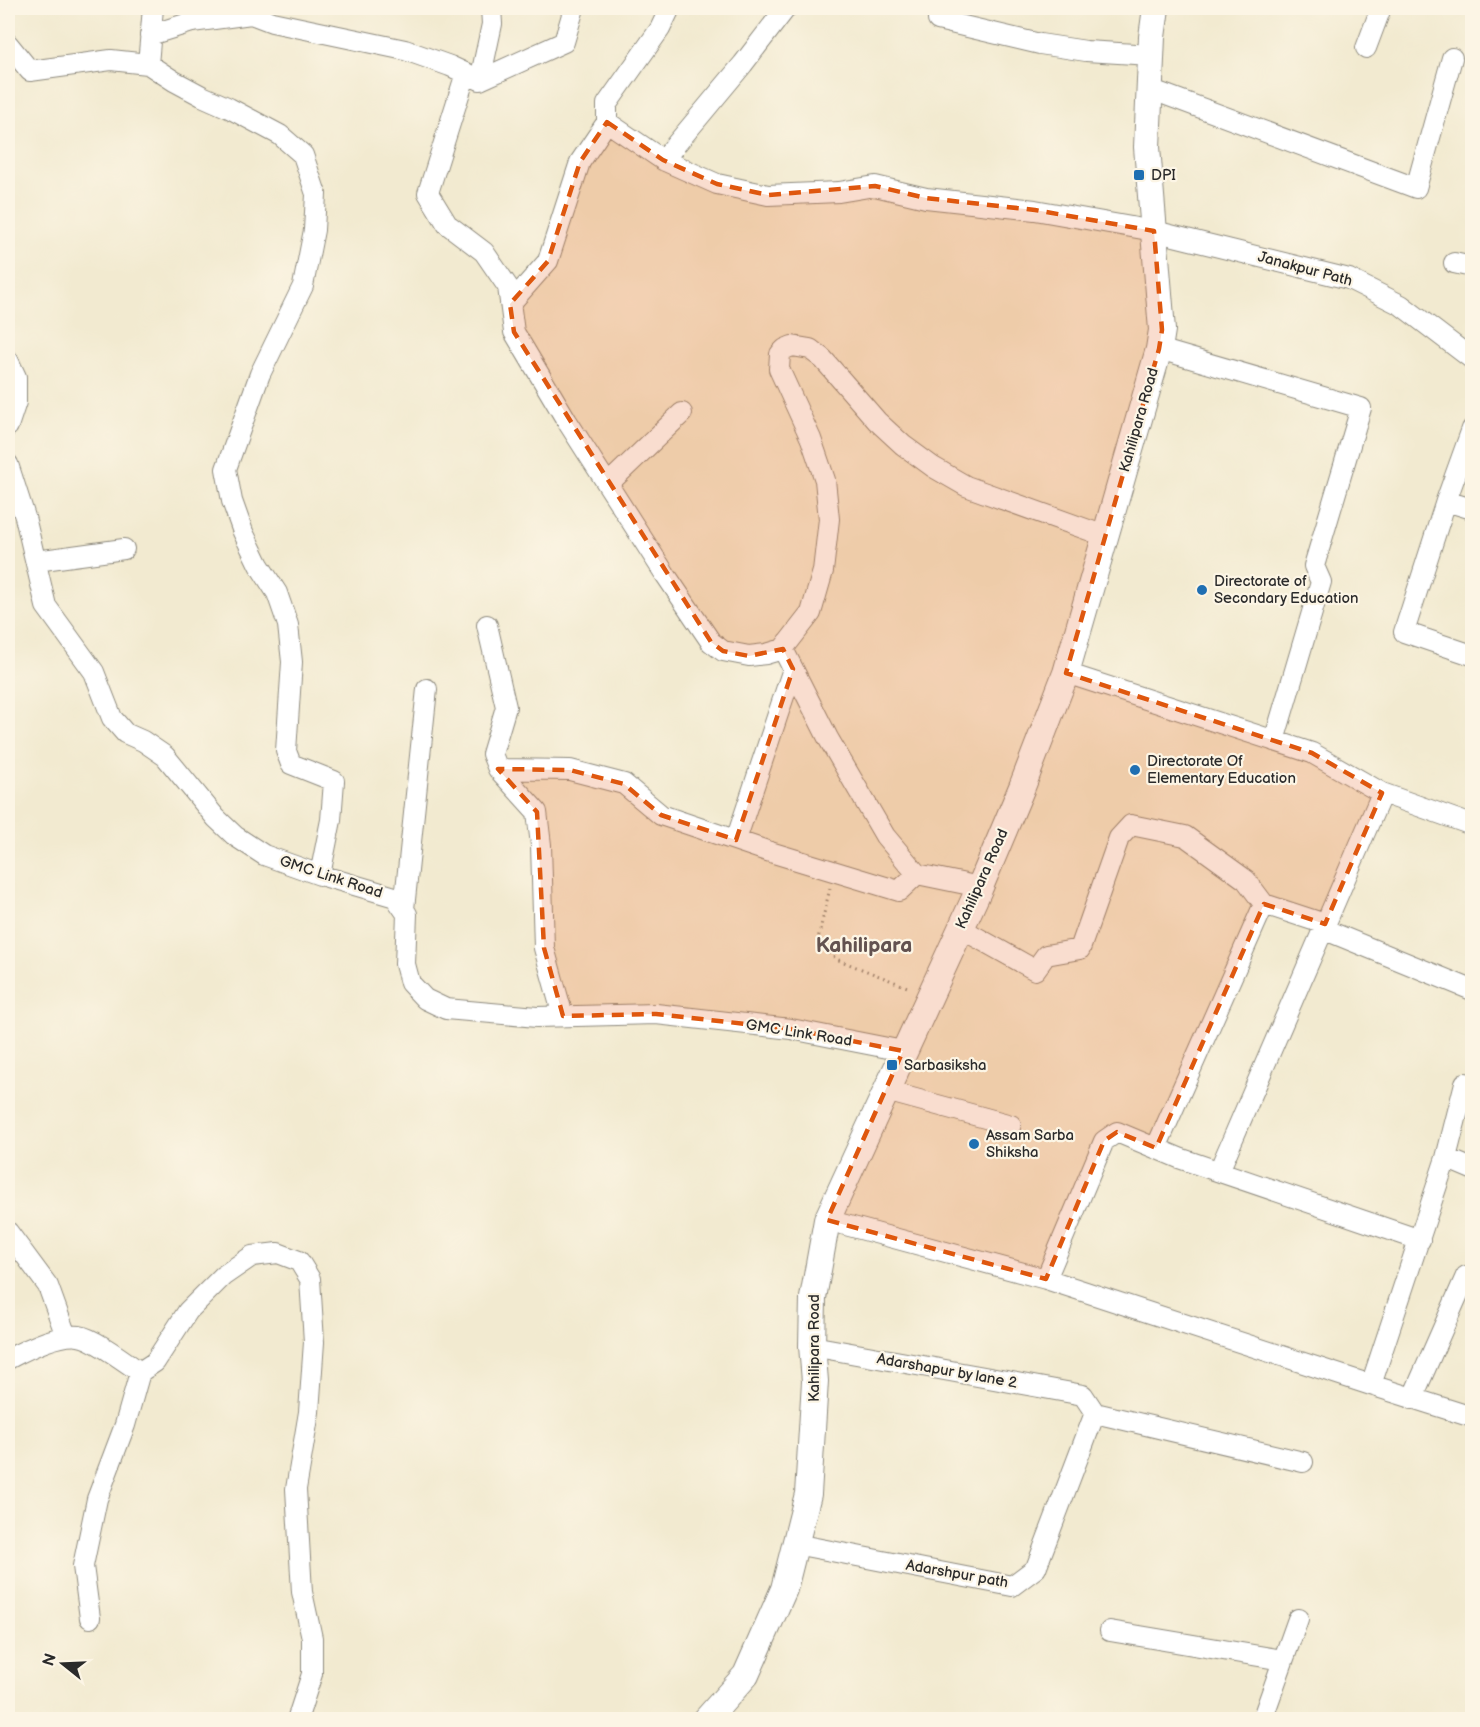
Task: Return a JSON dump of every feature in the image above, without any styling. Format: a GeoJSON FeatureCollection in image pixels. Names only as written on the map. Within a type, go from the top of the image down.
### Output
{"type":"FeatureCollection","features":[{"type":"Feature","properties":{"kind":"main road","name":"Kahilipara Road"},"geometry":{"type":"LineString","coordinates":[[706,1719],[746,1674],[784,1589],[795,1544],[807,1494],[816,1381],[812,1346],[813,1298],[827,1220],[980,887],[1066,673],[1159,349],[1162,330],[1147,147],[1151,55],[1156,8]]}},
{"type":"Feature","properties":{"kind":"street"},"geometry":{"type":"LineString","coordinates":[[148,64],[153,8]]}},
{"type":"Feature","properties":{"kind":"street"},"geometry":{"type":"LineString","coordinates":[[492,8],[492,24],[428,193],[447,224],[484,252],[508,287],[514,332],[567,421],[711,642],[723,651],[749,656],[783,649],[811,613],[823,571],[829,519],[825,480],[812,439],[779,369],[780,354],[792,346],[810,349],[823,359],[877,421],[903,445],[933,467],[966,486],[1105,536]]}},
{"type":"Feature","properties":{"kind":"street"},"geometry":{"type":"LineString","coordinates":[[150,35],[192,22],[252,11],[272,22],[405,50],[473,76],[564,42],[574,8]]}},
{"type":"Feature","properties":{"kind":"street"},"geometry":{"type":"LineString","coordinates":[[510,304],[548,261],[580,162],[607,122],[607,104],[660,28],[670,8]]}},
{"type":"Feature","properties":{"kind":"street"},"geometry":{"type":"LineString","coordinates":[[660,28],[680,8]]}},
{"type":"Feature","properties":{"kind":"street"},"geometry":{"type":"LineString","coordinates":[[663,160],[743,64],[786,8]]}},
{"type":"Feature","properties":{"kind":"street"},"geometry":{"type":"LineString","coordinates":[[1366,48],[1381,8]]}},
{"type":"Feature","properties":{"kind":"street"},"geometry":{"type":"LineString","coordinates":[[938,20],[1040,44],[1086,51],[1151,55]]}},
{"type":"Feature","properties":{"kind":"street"},"geometry":{"type":"LineString","coordinates":[[8,44],[30,71],[111,60],[148,64],[174,81],[280,135],[303,155],[316,194],[314,230],[303,286],[260,374],[226,469],[232,501],[243,532],[259,565],[277,593],[288,625],[292,662],[286,751],[291,764],[334,781],[331,820],[320,876]]}},
{"type":"Feature","properties":{"kind":"street"},"geometry":{"type":"LineString","coordinates":[[1150,89],[1416,188],[1452,58]]}},
{"type":"Feature","properties":{"kind":"street","name":"Janakpur Path"},"geometry":{"type":"LineString","coordinates":[[607,122],[663,160],[717,184],[768,195],[839,192],[876,186],[926,198],[1035,210],[1154,231],[1349,279],[1401,305],[1473,359]]}},
{"type":"Feature","properties":{"kind":"street"},"geometry":{"type":"LineString","coordinates":[[1159,349],[1361,408],[1314,566],[1321,582],[1274,741]]}},
{"type":"Feature","properties":{"kind":"street"},"geometry":{"type":"LineString","coordinates":[[8,360],[16,377],[16,402],[8,426]]}},
{"type":"Feature","properties":{"kind":"street"},"geometry":{"type":"LineString","coordinates":[[608,484],[682,413]]}},
{"type":"Feature","properties":{"kind":"street"},"geometry":{"type":"LineString","coordinates":[[1473,429],[1446,501],[1404,632],[1473,655]]}},
{"type":"Feature","properties":{"kind":"street","name":"GMC Link Road"},"geometry":{"type":"LineString","coordinates":[[8,464],[25,517],[46,606],[94,672],[112,718],[125,733],[165,756],[216,818],[235,836],[264,855],[320,876],[395,897],[407,914],[405,964],[410,983],[425,999],[446,1009],[537,1017],[656,1014],[790,1029],[903,1051]]}},
{"type":"Feature","properties":{"kind":"street"},"geometry":{"type":"LineString","coordinates":[[1446,501],[1473,509]]}},
{"type":"Feature","properties":{"kind":"street"},"geometry":{"type":"LineString","coordinates":[[36,561],[124,549]]}},
{"type":"Feature","properties":{"kind":"street"},"geometry":{"type":"LineString","coordinates":[[487,626],[506,707],[492,754],[498,769],[537,812],[541,845],[544,948],[563,1017]]}},
{"type":"Feature","properties":{"kind":"street"},"geometry":{"type":"LineString","coordinates":[[783,649],[828,738],[885,836],[917,874],[980,887]]}},
{"type":"Feature","properties":{"kind":"street"},"geometry":{"type":"LineString","coordinates":[[736,840],[793,669]]}},
{"type":"Feature","properties":{"kind":"street"},"geometry":{"type":"LineString","coordinates":[[1066,673],[1312,753],[1382,793],[1473,825]]}},
{"type":"Feature","properties":{"kind":"street"},"geometry":{"type":"LineString","coordinates":[[404,909],[427,689]]}},
{"type":"Feature","properties":{"kind":"street"},"geometry":{"type":"LineString","coordinates":[[498,769],[570,770],[624,784],[661,815],[899,891],[917,874]]}},
{"type":"Feature","properties":{"kind":"street"},"geometry":{"type":"LineString","coordinates":[[1219,1171],[1382,793]]}},
{"type":"Feature","properties":{"kind":"street"},"geometry":{"type":"LineString","coordinates":[[960,928],[1035,970],[1046,956],[1080,950],[1119,838],[1131,825],[1185,836],[1246,880],[1264,904],[1473,990]]}},
{"type":"Feature","properties":{"kind":"street"},"geometry":{"type":"LineString","coordinates":[[1155,1148],[1264,904]]}},
{"type":"Feature","properties":{"kind":"street"},"geometry":{"type":"LineString","coordinates":[[1371,1386],[1446,1158],[1465,1083],[1473,1086]]}},
{"type":"Feature","properties":{"kind":"street"},"geometry":{"type":"LineString","coordinates":[[886,1091],[1011,1125]]}},
{"type":"Feature","properties":{"kind":"street"},"geometry":{"type":"LineString","coordinates":[[1046,1279],[1104,1141],[1117,1132],[1219,1171],[1420,1240]]}},
{"type":"Feature","properties":{"kind":"street"},"geometry":{"type":"LineString","coordinates":[[1446,1158],[1473,1169]]}},
{"type":"Feature","properties":{"kind":"street"},"geometry":{"type":"LineString","coordinates":[[827,1220],[1046,1279],[1371,1386],[1473,1416]]}},
{"type":"Feature","properties":{"kind":"street"},"geometry":{"type":"LineString","coordinates":[[8,1232],[48,1286],[66,1336]]}},
{"type":"Feature","properties":{"kind":"street"},"geometry":{"type":"LineString","coordinates":[[90,1618],[83,1566],[97,1499],[125,1425],[140,1372],[155,1362],[188,1311],[223,1276],[252,1256],[278,1253],[300,1261],[310,1279],[314,1342],[309,1412],[296,1490],[302,1592],[312,1638],[312,1674],[297,1719]]}},
{"type":"Feature","properties":{"kind":"street"},"geometry":{"type":"LineString","coordinates":[[1412,1399],[1466,1276],[1473,1279]]}},
{"type":"Feature","properties":{"kind":"street"},"geometry":{"type":"LineString","coordinates":[[8,1359],[28,1348],[66,1336],[81,1336],[114,1354],[140,1372]]}},
{"type":"Feature","properties":{"kind":"street","name":"Adarshapur by lane 2"},"geometry":{"type":"LineString","coordinates":[[812,1346],[1083,1395],[1095,1413]]}},
{"type":"Feature","properties":{"kind":"street"},"geometry":{"type":"LineString","coordinates":[[1095,1413],[1303,1462]]}},
{"type":"Feature","properties":{"kind":"street","name":"Adarshpur path"},"geometry":{"type":"LineString","coordinates":[[795,1544],[1012,1586],[1036,1568],[1095,1413]]}},
{"type":"Feature","properties":{"kind":"street"},"geometry":{"type":"LineString","coordinates":[[1262,1719],[1298,1619]]}},
{"type":"Feature","properties":{"kind":"street"},"geometry":{"type":"LineString","coordinates":[[1110,1630],[1283,1660]]}},
{"type":"Feature","properties":{"kind":"path"},"geometry":{"type":"LineString","coordinates":[[834,871],[817,943],[836,959],[919,992]]}},
{"type":"Feature","properties":{"kind":"highlighted area"},"geometry":{"type":"Polygon","coordinates":[[[607,122],[663,160],[717,184],[768,195],[875,186],[926,198],[1035,210],[1154,231],[1162,330],[1159,349],[1066,673],[1312,753],[1382,793],[1325,924],[1264,904],[1156,1148],[1117,1132],[1104,1141],[1046,1279],[827,1220],[903,1051],[791,1029],[656,1014],[563,1016],[544,948],[537,812],[498,769],[570,770],[624,784],[661,815],[736,840],[793,669],[783,649],[749,656],[723,651],[711,642],[514,332],[510,304],[548,261],[580,162],[607,122]]]}},
{"type":"Feature","properties":{"kind":"place","name":"DPI"},"geometry":{"type":"Point","coordinates":[1139,175]}},
{"type":"Feature","properties":{"kind":"place","name":"Directorate of Secondary Education"},"geometry":{"type":"Point","coordinates":[1202,590]}},
{"type":"Feature","properties":{"kind":"place","name":"Directorate Of Elementary Education"},"geometry":{"type":"Point","coordinates":[1135,770]}},
{"type":"Feature","properties":{"kind":"place","name":"Sarbasiksha"},"geometry":{"type":"Point","coordinates":[892,1065]}},
{"type":"Feature","properties":{"kind":"place","name":"Assam Sarba Shiksha"},"geometry":{"type":"Point","coordinates":[974,1144]}},
{"type":"Feature","properties":{"kind":"district","name":"Kahilipara"},"geometry":{"type":"Point","coordinates":[864,945]}}]}
